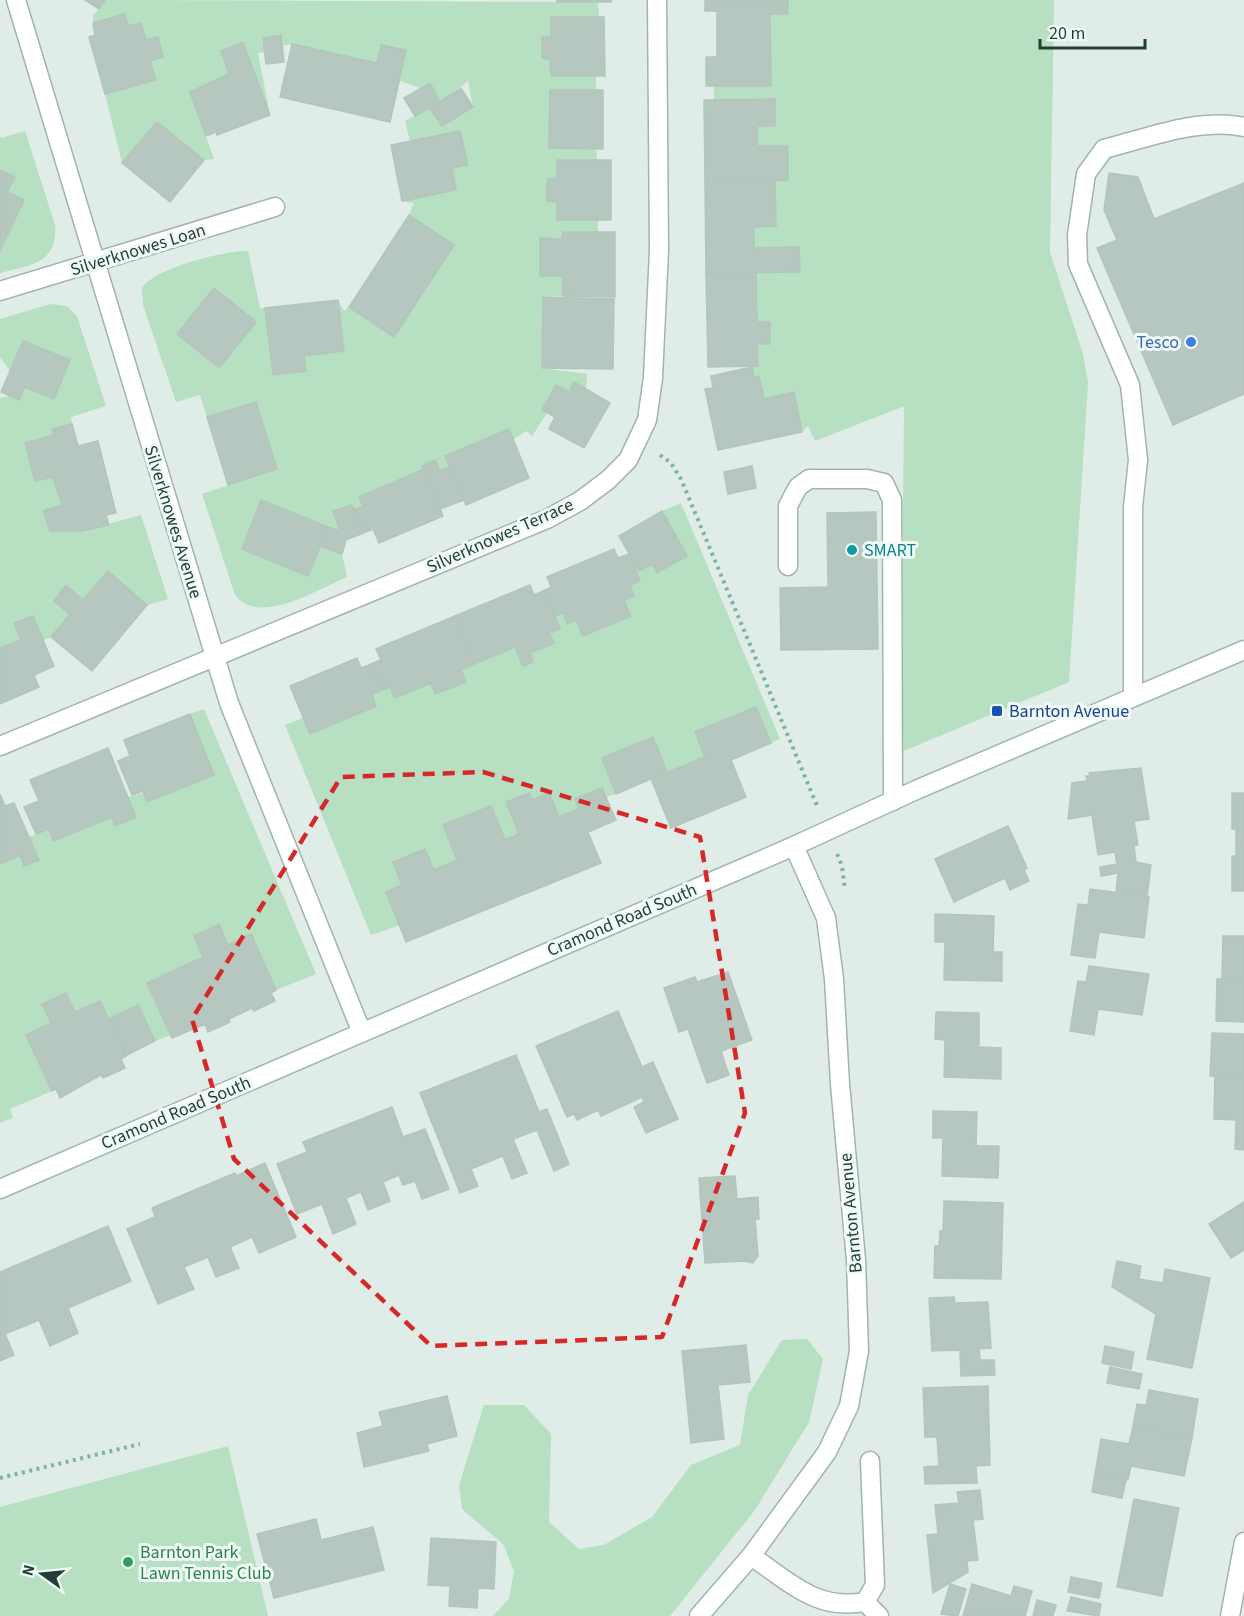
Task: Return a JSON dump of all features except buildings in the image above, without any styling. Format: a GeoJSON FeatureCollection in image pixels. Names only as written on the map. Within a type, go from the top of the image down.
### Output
{"type":"FeatureCollection","features":[{"type":"Feature","properties":{"kind":"street","name":"Silverknowes Avenue"},"geometry":{"type":"LineString","coordinates":[[16,0],[229,703],[362,1033]]}},
{"type":"Feature","properties":{"kind":"street","name":"Silverknowes Terrace"},"geometry":{"type":"LineString","coordinates":[[0,746],[547,519],[580,501],[608,480],[628,460],[640,439],[647,420],[653,378],[659,250],[657,0]]}},
{"type":"Feature","properties":{"kind":"street"},"geometry":{"type":"LineString","coordinates":[[1133,697],[1133,507],[1138,460],[1130,385],[1078,264],[1077,236],[1086,174],[1104,149],[1198,126],[1229,124],[1244,127]]}},
{"type":"Feature","properties":{"kind":"street","name":"Silverknowes Loan"},"geometry":{"type":"LineString","coordinates":[[0,291],[96,264],[275,207]]}},
{"type":"Feature","properties":{"kind":"street"},"geometry":{"type":"LineString","coordinates":[[788,566],[788,506],[798,487],[809,479],[867,478],[884,483],[892,500],[893,801]]}},
{"type":"Feature","properties":{"kind":"street","name":"Cramond Road South"},"geometry":{"type":"LineString","coordinates":[[0,1189],[1244,650]]}},
{"type":"Feature","properties":{"kind":"street","name":"Barnton Avenue"},"geometry":{"type":"LineString","coordinates":[[699,1616],[751,1556],[827,1452],[849,1406],[859,1351],[856,1260],[840,1084],[834,980],[826,918],[794,846]]}},
{"type":"Feature","properties":{"kind":"street"},"geometry":{"type":"LineString","coordinates":[[751,1556],[814,1599],[843,1606],[865,1602],[875,1585],[870,1461]]}},
{"type":"Feature","properties":{"kind":"street"},"geometry":{"type":"LineString","coordinates":[[1230,1616],[1244,1542]]}},
{"type":"Feature","properties":{"kind":"street"},"geometry":{"type":"LineString","coordinates":[[865,1602],[879,1616]]}},
{"type":"Feature","properties":{"kind":"path"},"geometry":{"type":"LineString","coordinates":[[640,439],[671,463],[681,480],[827,831]]}},
{"type":"Feature","properties":{"kind":"path"},"geometry":{"type":"LineString","coordinates":[[0,1478],[140,1444]]}},
{"type":"Feature","properties":{"kind":"highlighted area"},"geometry":{"type":"Polygon","coordinates":[[[483,772],[700,837],[745,1113],[662,1337],[431,1346],[234,1159],[192,1019],[341,777],[483,772]]]}},
{"type":"Feature","properties":{"kind":"green space"},"geometry":{"type":"Polygon","coordinates":[[[105,0],[598,2],[599,17],[551,17],[551,37],[542,37],[542,58],[550,59],[551,76],[596,76],[596,90],[550,90],[549,148],[596,148],[597,160],[557,160],[557,179],[547,180],[547,201],[557,202],[557,219],[598,220],[598,233],[563,232],[562,239],[540,239],[540,276],[563,276],[563,296],[543,296],[542,368],[587,374],[586,389],[574,383],[569,392],[555,386],[542,409],[547,413],[532,436],[527,431],[513,439],[509,430],[450,467],[440,471],[435,460],[423,465],[424,469],[359,496],[363,506],[354,510],[333,511],[340,531],[261,500],[242,549],[308,576],[320,546],[342,554],[347,577],[305,596],[273,607],[246,604],[235,595],[202,494],[277,469],[256,402],[207,417],[200,395],[176,402],[143,305],[142,288],[160,274],[191,262],[207,257],[248,251],[260,308],[265,308],[273,375],[305,371],[304,356],[344,351],[338,300],[344,311],[349,307],[394,337],[453,245],[409,215],[414,203],[402,201],[456,190],[452,168],[468,165],[460,131],[410,141],[405,121],[430,108],[442,126],[473,107],[468,81],[440,102],[430,83],[421,88],[400,81],[406,50],[381,45],[377,63],[292,44],[282,46],[281,35],[264,38],[265,52],[258,53],[270,115],[243,42],[221,51],[229,74],[190,92],[214,159],[204,160],[157,122],[122,163],[105,94],[156,81],[150,61],[163,57],[158,37],[146,40],[141,23],[128,26],[125,14],[93,23],[93,16],[105,0]]]}},
{"type":"Feature","properties":{"kind":"green space"},"geometry":{"type":"Polygon","coordinates":[[[788,0],[1054,0],[1050,252],[1083,354],[1088,383],[1069,682],[901,752],[904,407],[907,405],[815,441],[808,426],[802,432],[794,393],[764,399],[760,377],[754,378],[752,367],[758,366],[757,344],[770,344],[757,322],[756,273],[799,272],[799,247],[754,248],[754,227],[776,226],[775,181],[788,180],[757,146],[757,126],[775,125],[714,100],[714,86],[770,86],[770,14],[788,0]]]}},
{"type":"Feature","properties":{"kind":"green space"},"geometry":{"type":"Polygon","coordinates":[[[25,131],[55,225],[55,238],[52,248],[40,261],[0,273],[0,135],[1,138],[25,131]]]}},
{"type":"Feature","properties":{"kind":"green space"},"geometry":{"type":"Polygon","coordinates":[[[50,304],[67,306],[77,316],[106,406],[71,417],[72,424],[53,429],[54,435],[25,443],[35,481],[53,477],[62,505],[43,511],[51,531],[82,531],[141,515],[168,599],[147,605],[107,571],[83,600],[66,586],[54,601],[70,614],[51,637],[43,640],[33,616],[14,623],[21,640],[0,648],[0,398],[10,396],[19,400],[25,387],[54,399],[70,361],[23,341],[10,371],[0,357],[0,319],[50,304]]]}},
{"type":"Feature","properties":{"kind":"green space"},"geometry":{"type":"Polygon","coordinates":[[[681,503],[780,739],[771,743],[756,707],[695,732],[705,757],[667,772],[652,737],[602,758],[616,794],[606,797],[602,788],[575,799],[579,809],[559,817],[549,793],[532,800],[529,793],[507,802],[519,834],[505,840],[491,806],[443,825],[457,860],[434,870],[393,862],[402,885],[386,892],[400,925],[371,935],[285,725],[303,718],[310,734],[376,706],[372,695],[390,687],[395,698],[431,683],[436,694],[465,682],[461,670],[515,647],[524,666],[533,662],[530,653],[554,643],[549,633],[560,629],[555,616],[563,613],[567,624],[576,620],[584,636],[630,616],[624,601],[634,596],[630,585],[640,581],[629,554],[639,571],[652,564],[658,573],[687,556],[662,511],[681,503]]]}},
{"type":"Feature","properties":{"kind":"green space"},"geometry":{"type":"Polygon","coordinates":[[[204,709],[316,974],[276,990],[251,935],[228,945],[218,924],[194,936],[203,957],[147,983],[171,1035],[155,1041],[138,1005],[110,1018],[126,1056],[100,1001],[75,1012],[66,993],[42,1004],[51,1023],[26,1035],[52,1091],[10,1109],[13,1118],[0,1123],[0,864],[20,855],[29,837],[49,829],[53,840],[112,817],[115,825],[135,817],[128,797],[214,775],[190,714],[204,709]]]}},
{"type":"Feature","properties":{"kind":"green space"},"geometry":{"type":"Polygon","coordinates":[[[807,1339],[823,1359],[809,1422],[755,1510],[670,1616],[493,1616],[509,1599],[514,1572],[504,1545],[462,1509],[459,1485],[484,1405],[524,1405],[551,1434],[549,1522],[579,1549],[604,1545],[652,1517],[691,1465],[740,1445],[748,1395],[782,1340],[807,1339]]]}},
{"type":"Feature","properties":{"kind":"green space","name":"Barnton Park Lawn Tennis Club"},"geometry":{"type":"Polygon","coordinates":[[[228,1446],[268,1616],[0,1616],[0,1507],[228,1446]]]}},
{"type":"Feature","properties":{"kind":"place","name":"Tesco"},"geometry":{"type":"Point","coordinates":[1191,342]}},
{"type":"Feature","properties":{"kind":"place","name":"SMART"},"geometry":{"type":"Point","coordinates":[852,550]}},
{"type":"Feature","properties":{"kind":"place","name":"Barnton Avenue"},"geometry":{"type":"Point","coordinates":[997,711]}},
{"type":"Feature","properties":{"kind":"place","name":"Barnton Park Lawn Tennis Club"},"geometry":{"type":"Point","coordinates":[128,1562]}}]}
